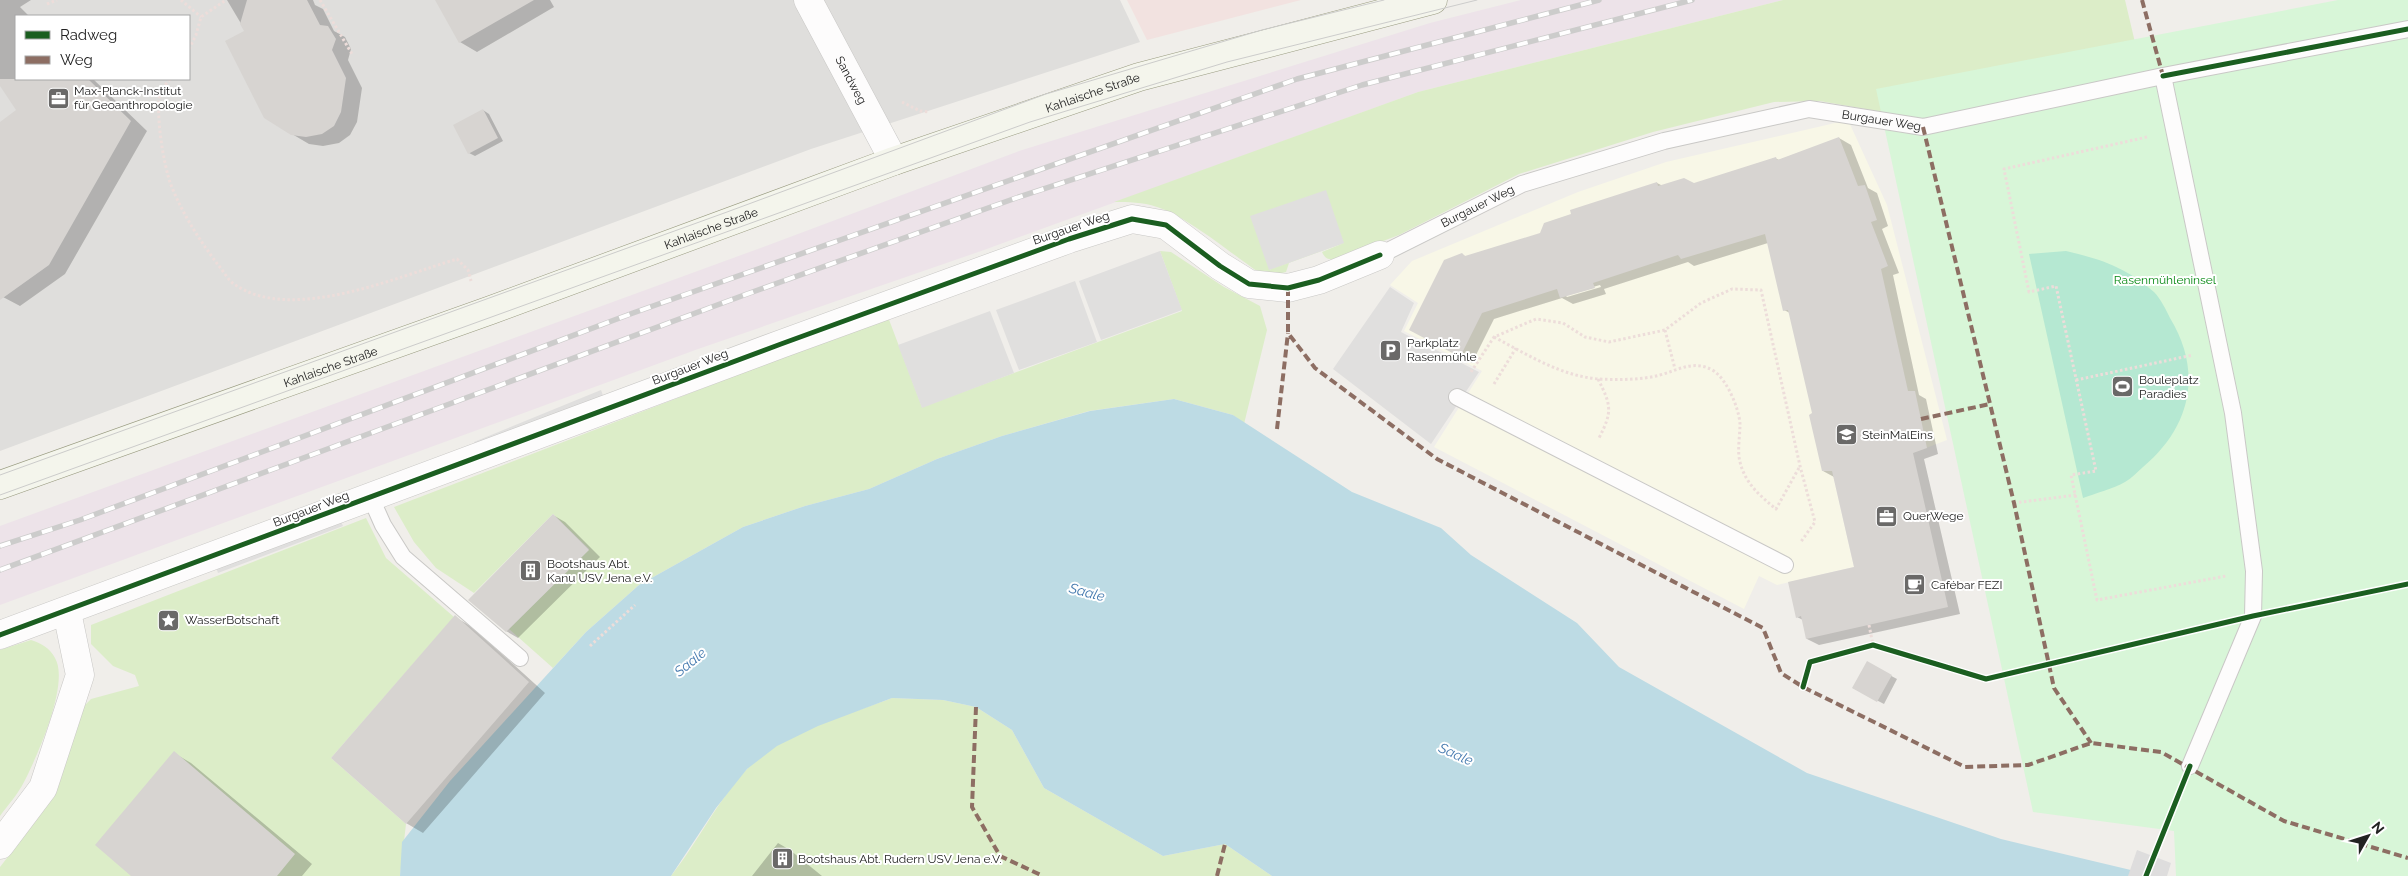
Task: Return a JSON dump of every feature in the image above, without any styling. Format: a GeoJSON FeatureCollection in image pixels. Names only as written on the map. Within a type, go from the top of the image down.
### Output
{"type":"FeatureCollection","features":[{"type":"Feature","properties":{"kind":"main road","name":"Kahlaische Straße"},"geometry":{"type":"LineString","coordinates":[[0,485],[481,313],[894,162],[1139,77],[1433,0]]}},
{"type":"Feature","properties":{"kind":"street","name":"Sandweg"},"geometry":{"type":"LineString","coordinates":[[808,0],[894,162]]}},
{"type":"Feature","properties":{"kind":"street","name":"Burgauer Weg"},"geometry":{"type":"LineString","coordinates":[[0,635],[67,612],[781,344],[1069,239],[1132,219],[1166,224],[1220,266],[1249,284],[1288,288],[1319,280],[1380,255]]}},
{"type":"Feature","properties":{"kind":"street"},"geometry":{"type":"LineString","coordinates":[[0,845],[43,788],[80,675],[67,612]]}},
{"type":"Feature","properties":{"kind":"lane","name":"Burgauer Weg"},"geometry":{"type":"LineString","coordinates":[[1380,255],[1522,184],[1664,141],[1809,109],[1923,127],[2163,76],[2408,30]]}},
{"type":"Feature","properties":{"kind":"lane"},"geometry":{"type":"LineString","coordinates":[[2163,76],[2234,413],[2254,571],[2253,616],[2190,766]]}},
{"type":"Feature","properties":{"kind":"lane"},"geometry":{"type":"LineString","coordinates":[[1457,396],[1785,565]]}},
{"type":"Feature","properties":{"kind":"lane"},"geometry":{"type":"LineString","coordinates":[[370,498],[383,526],[403,557],[520,658]]}},
{"type":"Feature","properties":{"kind":"path"},"geometry":{"type":"LineString","coordinates":[[47,4],[57,0]]}},
{"type":"Feature","properties":{"kind":"path"},"geometry":{"type":"LineString","coordinates":[[182,0],[201,16]]}},
{"type":"Feature","properties":{"kind":"path"},"geometry":{"type":"LineString","coordinates":[[190,47],[196,35],[201,16],[226,0]]}},
{"type":"Feature","properties":{"kind":"path"},"geometry":{"type":"LineString","coordinates":[[320,0],[352,54]]}},
{"type":"Feature","properties":{"kind":"path"},"geometry":{"type":"LineString","coordinates":[[169,80],[160,93],[160,130],[167,174],[179,206],[199,239],[232,284],[257,296],[294,301],[348,292],[457,259],[468,270],[473,287]]}},
{"type":"Feature","properties":{"kind":"path"},"geometry":{"type":"LineString","coordinates":[[2175,131],[2004,169],[2030,292],[2056,286],[2096,471],[2071,475],[2097,600],[2254,571]]}},
{"type":"Feature","properties":{"kind":"path"},"geometry":{"type":"LineString","coordinates":[[1457,396],[1494,337],[1536,319],[1563,323],[1585,337],[1609,342],[1664,330],[1701,303],[1732,289],[1761,290],[1800,466],[1815,522],[1785,565]]}},
{"type":"Feature","properties":{"kind":"path"},"geometry":{"type":"LineString","coordinates":[[1664,330],[1675,368]]}},
{"type":"Feature","properties":{"kind":"path"},"geometry":{"type":"LineString","coordinates":[[1494,337],[1548,366],[1598,379],[1633,379],[1660,375],[1675,368],[1698,364],[1715,372],[1732,394],[1740,422],[1739,462],[1753,489],[1776,509],[1800,466]]}},
{"type":"Feature","properties":{"kind":"path"},"geometry":{"type":"LineString","coordinates":[[1479,408],[1516,348]]}},
{"type":"Feature","properties":{"kind":"path"},"geometry":{"type":"LineString","coordinates":[[2076,380],[2220,349]]}},
{"type":"Feature","properties":{"kind":"path"},"geometry":{"type":"LineString","coordinates":[[1598,379],[1609,401],[1609,417]]}},
{"type":"Feature","properties":{"kind":"path"},"geometry":{"type":"LineString","coordinates":[[2014,503],[2076,495]]}},
{"type":"Feature","properties":{"kind":"path"},"geometry":{"type":"LineString","coordinates":[[1803,687],[1810,662],[1873,645],[1986,679],[2253,616],[2408,584]]}},
{"type":"Feature","properties":{"kind":"path"},"geometry":{"type":"LineString","coordinates":[[590,646],[635,605]]}},
{"type":"Feature","properties":{"kind":"path"},"geometry":{"type":"LineString","coordinates":[[1869,625],[1873,645]]}},
{"type":"Feature","properties":{"kind":"shaded area"},"geometry":{"type":"Polygon","coordinates":[[[0,0],[1120,0],[1140,42],[811,149],[0,451],[0,0]]]}},
{"type":"Feature","properties":{"kind":"shaded area"},"geometry":{"type":"Polygon","coordinates":[[[1127,0],[1301,0],[1147,40],[1127,0]]]}},
{"type":"Feature","properties":{"kind":"shaded area"},"geometry":{"type":"Polygon","coordinates":[[[1521,0],[1783,0],[1418,92],[984,250],[698,349],[0,605],[0,526],[755,250],[1019,151],[1430,23],[1521,0]]]}},
{"type":"Feature","properties":{"kind":"shaded area"},"geometry":{"type":"Polygon","coordinates":[[[1848,120],[1887,205],[1947,440],[1913,453],[1832,471],[1854,567],[1777,585],[1759,576],[1744,609],[1434,447],[1482,371],[1404,331],[1418,303],[1390,285],[1412,261],[1578,192],[1666,162],[1848,120]]]}},
{"type":"Feature","properties":{"kind":"shaded area"},"geometry":{"type":"Polygon","coordinates":[[[1326,190],[1344,243],[1269,270],[1250,216],[1326,190]]]}},
{"type":"Feature","properties":{"kind":"shaded area"},"geometry":{"type":"Polygon","coordinates":[[[1160,251],[1182,310],[1101,340],[1079,281],[1160,251]]]}},
{"type":"Feature","properties":{"kind":"shaded area"},"geometry":{"type":"Polygon","coordinates":[[[1075,281],[1097,342],[1019,370],[996,310],[1075,281]]]}},
{"type":"Feature","properties":{"kind":"shaded area","name":"Parkplatz Rasenmühle"},"geometry":{"type":"Polygon","coordinates":[[[1390,287],[1414,303],[1401,332],[1479,372],[1431,444],[1333,369],[1390,287]]]}},
{"type":"Feature","properties":{"kind":"shaded area"},"geometry":{"type":"Polygon","coordinates":[[[990,311],[1014,373],[922,408],[898,345],[990,311]]]}},
{"type":"Feature","properties":{"kind":"shaded area"},"geometry":{"type":"Polygon","coordinates":[[[601,390],[605,401],[479,452],[474,442],[601,390]]]}},
{"type":"Feature","properties":{"kind":"shaded area"},"geometry":{"type":"Polygon","coordinates":[[[339,517],[343,526],[218,573],[215,564],[339,517]]]}},
{"type":"Feature","properties":{"kind":"green space"},"geometry":{"type":"Polygon","coordinates":[[[1783,0],[2125,0],[2141,68],[1899,115],[1820,101],[1774,102],[1653,132],[1519,174],[1399,235],[1336,259],[1324,256],[1322,252],[1344,243],[1269,270],[1289,263],[1286,272],[1273,275],[1258,272],[1222,245],[1169,212],[1146,204],[1114,202],[1418,92],[1783,0]]]}},
{"type":"Feature","properties":{"kind":"green space","name":"Rasenmühleninsel"},"geometry":{"type":"Polygon","coordinates":[[[2338,0],[2408,0],[2408,876],[2176,876],[2174,831],[2033,812],[1876,89],[2338,0]]]}},
{"type":"Feature","properties":{"kind":"green space"},"geometry":{"type":"Polygon","coordinates":[[[1160,251],[1171,252],[1224,287],[1260,306],[1267,330],[1244,424],[1233,415],[1174,399],[1089,411],[1002,436],[937,459],[869,489],[805,506],[743,527],[639,585],[586,632],[553,668],[509,629],[589,549],[553,514],[474,593],[436,568],[414,542],[394,507],[888,317],[922,407],[1182,311],[1160,251]]]}},
{"type":"Feature","properties":{"kind":"green space","name":"Bouleplatz Paradies"},"geometry":{"type":"Polygon","coordinates":[[[2066,251],[2091,257],[2124,271],[2154,292],[2180,338],[2189,378],[2187,398],[2181,417],[2172,434],[2159,451],[2125,482],[2083,498],[2029,254],[2066,251]]]}},
{"type":"Feature","properties":{"kind":"green space"},"geometry":{"type":"Polygon","coordinates":[[[366,518],[386,558],[454,617],[331,758],[406,824],[400,876],[0,876],[0,867],[41,814],[57,785],[84,706],[91,699],[139,686],[135,675],[113,666],[91,644],[91,625],[366,518]]]}},
{"type":"Feature","properties":{"kind":"green space"},"geometry":{"type":"Polygon","coordinates":[[[31,640],[45,646],[55,658],[59,669],[55,702],[30,771],[16,795],[0,816],[0,650],[31,640]]]}},
{"type":"Feature","properties":{"kind":"green space"},"geometry":{"type":"Polygon","coordinates":[[[892,698],[943,700],[976,707],[1012,730],[1044,788],[1163,856],[1225,844],[1272,876],[671,876],[725,796],[746,770],[760,757],[814,727],[892,698]]]}},
{"type":"Feature","properties":{"kind":"water","name":"Saale"},"geometry":{"type":"Polygon","coordinates":[[[1174,399],[1233,415],[1352,492],[1441,528],[1471,555],[1577,623],[1619,667],[1807,773],[2001,839],[2156,876],[1272,876],[1225,844],[1163,856],[1044,788],[1012,730],[976,707],[943,700],[892,698],[818,726],[777,746],[747,769],[716,808],[671,876],[400,876],[402,842],[450,781],[586,632],[639,585],[743,527],[805,506],[869,489],[937,459],[1002,436],[1090,411],[1174,399]]]}},
{"type":"Feature","properties":{"kind":"pier"},"geometry":{"type":"Polygon","coordinates":[[[2137,850],[2171,863],[2167,876],[2128,876],[2137,850]]]}},
{"type":"Feature","properties":{"kind":"building"},"geometry":{"type":"Polygon","coordinates":[[[247,0],[307,0],[320,25],[328,26],[336,39],[332,50],[346,78],[341,112],[334,126],[322,134],[306,137],[291,135],[264,118],[225,41],[244,31],[240,24],[247,0]]]}},
{"type":"Feature","properties":{"kind":"building"},"geometry":{"type":"Polygon","coordinates":[[[435,0],[534,0],[459,43],[435,0]]]}},
{"type":"Feature","properties":{"kind":"building"},"geometry":{"type":"Polygon","coordinates":[[[0,79],[89,80],[131,121],[49,265],[0,300],[0,122],[16,110],[0,86],[0,79]]]}},
{"type":"Feature","properties":{"kind":"building"},"geometry":{"type":"Polygon","coordinates":[[[483,109],[498,138],[468,154],[453,125],[483,109]]]}},
{"type":"Feature","properties":{"kind":"building"},"geometry":{"type":"Polygon","coordinates":[[[1839,137],[1858,186],[1865,185],[1877,220],[1871,222],[1888,266],[1881,269],[1908,391],[1915,391],[1927,448],[1913,453],[1948,607],[1806,639],[1801,616],[1796,618],[1788,582],[1854,567],[1832,471],[1822,471],[1809,415],[1812,413],[1788,310],[1783,311],[1765,234],[1681,259],[1678,255],[1593,283],[1595,288],[1560,298],[1557,289],[1482,313],[1460,357],[1409,330],[1444,260],[1462,253],[1465,256],[1540,233],[1544,223],[1571,214],[1570,210],[1657,182],[1658,186],[1684,178],[1694,183],[1776,157],[1777,160],[1839,137]]]}},
{"type":"Feature","properties":{"kind":"building","name":"Bootshaus Abt. Kanu USV Jena e.V."},"geometry":{"type":"Polygon","coordinates":[[[553,514],[589,550],[506,632],[468,600],[553,514]]]}},
{"type":"Feature","properties":{"kind":"building"},"geometry":{"type":"Polygon","coordinates":[[[455,615],[529,682],[406,824],[331,758],[455,615]]]}},
{"type":"Feature","properties":{"kind":"building"},"geometry":{"type":"Polygon","coordinates":[[[1867,661],[1892,675],[1877,702],[1852,688],[1867,661]]]}},
{"type":"Feature","properties":{"kind":"building"},"geometry":{"type":"Polygon","coordinates":[[[174,751],[295,854],[277,876],[131,876],[95,845],[174,751]]]}},
{"type":"Feature","properties":{"kind":"tram line"},"geometry":{"type":"LineString","coordinates":[[0,475],[727,212],[1046,94],[1262,30],[1384,0]]}},
{"type":"Feature","properties":{"kind":"tram line"},"geometry":{"type":"LineString","coordinates":[[0,495],[1030,122],[1227,62],[1477,0]]}},
{"type":"Feature","properties":{"kind":"railway"},"geometry":{"type":"LineString","coordinates":[[0,546],[80,520],[633,313],[1297,79],[1599,0]]}},
{"type":"Feature","properties":{"kind":"railway"},"geometry":{"type":"LineString","coordinates":[[0,570],[747,294],[1016,198],[1362,85],[1692,0]]}},
{"type":"Feature","properties":{"kind":"marked path"},"geometry":{"type":"LineString","coordinates":[[2142,0],[2163,76]]}},
{"type":"Feature","properties":{"kind":"marked path"},"geometry":{"type":"LineString","coordinates":[[1923,127],[2014,503],[2054,688],[2091,743]]}},
{"type":"Feature","properties":{"kind":"marked path"},"geometry":{"type":"LineString","coordinates":[[1288,288],[1288,333],[1315,368],[1437,459],[1763,628],[1781,673],[1803,687],[1965,767],[2028,765],[2091,743],[2161,752],[2284,821],[2408,858]]}},
{"type":"Feature","properties":{"kind":"marked path"},"geometry":{"type":"LineString","coordinates":[[1277,429],[1288,333]]}},
{"type":"Feature","properties":{"kind":"marked path"},"geometry":{"type":"LineString","coordinates":[[1921,419],[1990,404]]}},
{"type":"Feature","properties":{"kind":"marked path"},"geometry":{"type":"LineString","coordinates":[[976,707],[972,807],[1000,856],[1043,876]]}},
{"type":"Feature","properties":{"kind":"marked path"},"geometry":{"type":"LineString","coordinates":[[1217,876],[1225,844]]}},
{"type":"Feature","properties":{"kind":"cycle path"},"geometry":{"type":"LineString","coordinates":[[2163,76],[2408,29]]}},
{"type":"Feature","properties":{"kind":"cycle path"},"geometry":{"type":"LineString","coordinates":[[0,635],[781,344],[1069,239],[1132,219],[1166,225],[1220,266],[1249,284],[1288,288],[1319,280],[1380,255]]}},
{"type":"Feature","properties":{"kind":"cycle path"},"geometry":{"type":"LineString","coordinates":[[1803,687],[1810,662],[1873,645],[1986,679],[2253,616],[2408,584]]}},
{"type":"Feature","properties":{"kind":"cycle path"},"geometry":{"type":"LineString","coordinates":[[2146,876],[2190,766]]}},
{"type":"Feature","properties":{"kind":"place","name":"Max-Planck-Institut für Geoanthropologie"},"geometry":{"type":"Point","coordinates":[58,98]}},
{"type":"Feature","properties":{"kind":"place","name":"Parkplatz Rasenmühle"},"geometry":{"type":"Point","coordinates":[1391,350]}},
{"type":"Feature","properties":{"kind":"place","name":"Bouleplatz Paradies"},"geometry":{"type":"Point","coordinates":[2123,387]}},
{"type":"Feature","properties":{"kind":"place","name":"SteinMalEins"},"geometry":{"type":"Point","coordinates":[1846,435]}},
{"type":"Feature","properties":{"kind":"place","name":"QuerWege"},"geometry":{"type":"Point","coordinates":[1887,516]}},
{"type":"Feature","properties":{"kind":"place","name":"Bootshaus Abt. Kanu USV Jena e.V."},"geometry":{"type":"Point","coordinates":[531,571]}},
{"type":"Feature","properties":{"kind":"place","name":"Cafébar FEZI"},"geometry":{"type":"Point","coordinates":[1915,585]}},
{"type":"Feature","properties":{"kind":"place","name":"WasserBotschaft"},"geometry":{"type":"Point","coordinates":[169,620]}},
{"type":"Feature","properties":{"kind":"place","name":"Bootshaus Abt. Rudern USV Jena e.V."},"geometry":{"type":"Point","coordinates":[782,859]}}]}
